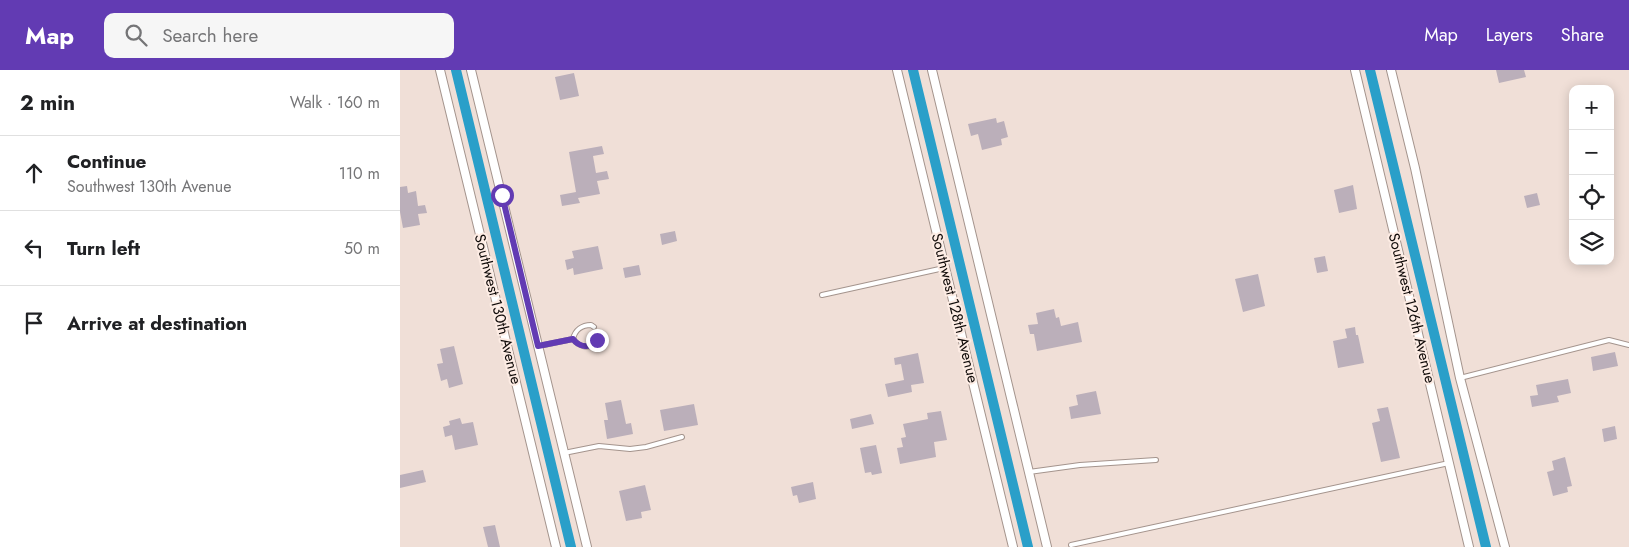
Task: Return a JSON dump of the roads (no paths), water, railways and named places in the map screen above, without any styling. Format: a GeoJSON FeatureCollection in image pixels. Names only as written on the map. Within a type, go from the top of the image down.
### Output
{"type":"FeatureCollection","features":[{"type":"Feature","properties":{"kind":"street","name":"Southwest 130th Avenue"},"geometry":{"type":"LineString","coordinates":[[440,70],[556,547]]}},
{"type":"Feature","properties":{"kind":"street","name":"Southwest 130th Avenue"},"geometry":{"type":"LineString","coordinates":[[472,70],[587,547]]}},
{"type":"Feature","properties":{"kind":"street","name":"Southwest 128th Avenue"},"geometry":{"type":"LineString","coordinates":[[897,70],[1013,547]]}},
{"type":"Feature","properties":{"kind":"street"},"geometry":{"type":"LineString","coordinates":[[932,70],[1047,547]]}},
{"type":"Feature","properties":{"kind":"street","name":"Southwest 126th Avenue"},"geometry":{"type":"LineString","coordinates":[[1355,70],[1469,547]]}},
{"type":"Feature","properties":{"kind":"street","name":"Southwest 126th Avenue"},"geometry":{"type":"LineString","coordinates":[[1391,70],[1415,168],[1460,378],[1505,547]]}},
{"type":"Feature","properties":{"kind":"lane"},"geometry":{"type":"LineString","coordinates":[[822,295],[945,268]]}},
{"type":"Feature","properties":{"kind":"lane"},"geometry":{"type":"LineString","coordinates":[[573,339],[576,332],[582,327],[591,325],[594,327]]}},
{"type":"Feature","properties":{"kind":"lane"},"geometry":{"type":"LineString","coordinates":[[538,346],[573,339]]}},
{"type":"Feature","properties":{"kind":"lane"},"geometry":{"type":"LineString","coordinates":[[573,339],[577,344],[584,346],[593,345],[597,343],[597,340]]}},
{"type":"Feature","properties":{"kind":"lane"},"geometry":{"type":"LineString","coordinates":[[1460,378],[1609,340],[1629,345]]}},
{"type":"Feature","properties":{"kind":"lane"},"geometry":{"type":"LineString","coordinates":[[564,453],[599,446],[630,449],[646,447],[682,437]]}},
{"type":"Feature","properties":{"kind":"lane"},"geometry":{"type":"LineString","coordinates":[[1029,472],[1080,465],[1156,460]]}},
{"type":"Feature","properties":{"kind":"lane"},"geometry":{"type":"LineString","coordinates":[[1072,545],[1449,463]]}},
{"type":"Feature","properties":{"kind":"waterway"},"geometry":{"type":"LineString","coordinates":[[456,70],[571,547]]}},
{"type":"Feature","properties":{"kind":"waterway"},"geometry":{"type":"LineString","coordinates":[[913,70],[1028,547]]}},
{"type":"Feature","properties":{"kind":"waterway"},"geometry":{"type":"LineString","coordinates":[[1370,70],[1486,547]]}}]}
